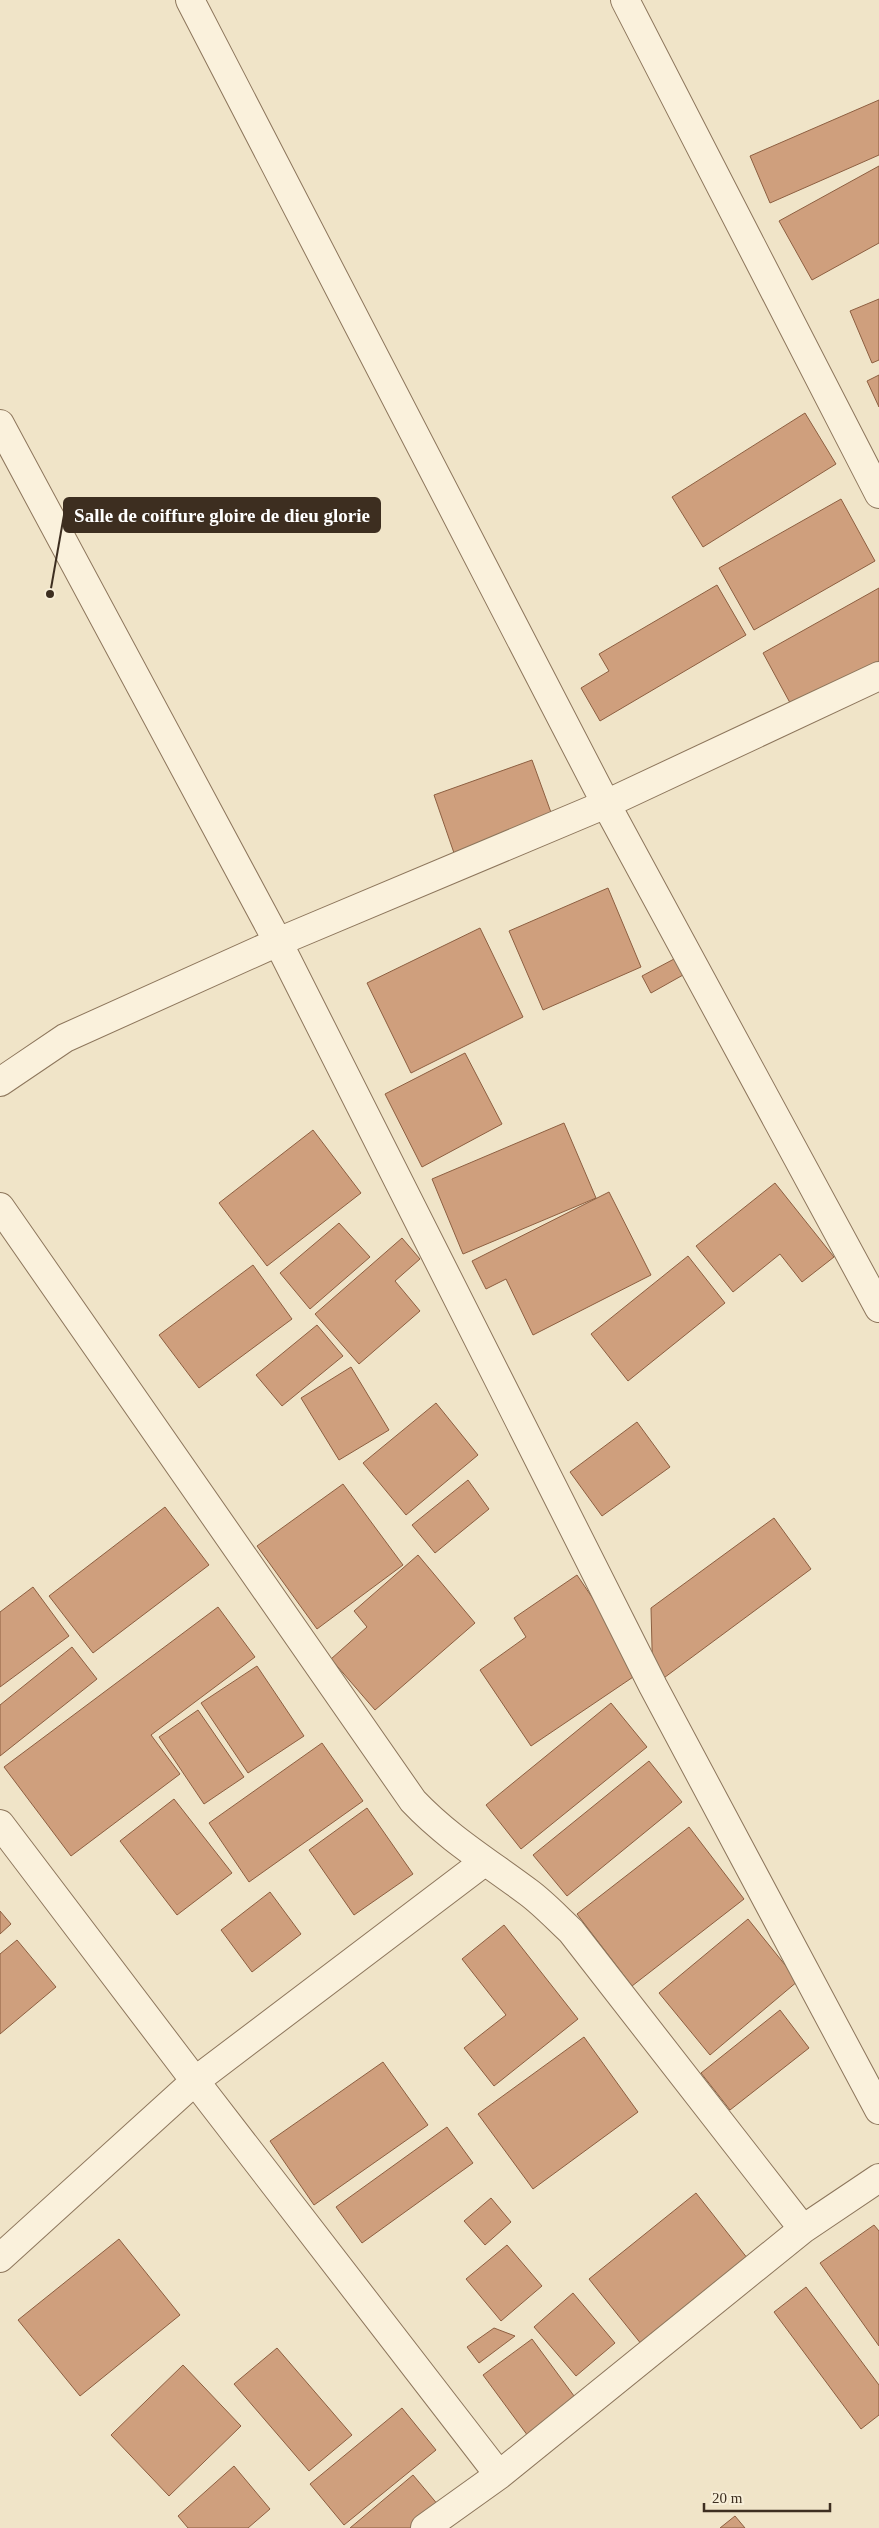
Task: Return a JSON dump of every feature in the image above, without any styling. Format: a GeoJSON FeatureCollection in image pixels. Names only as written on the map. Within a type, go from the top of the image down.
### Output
{"type":"FeatureCollection","features":[{"type":"Feature","properties":{"kind":"street"},"geometry":{"type":"LineString","coordinates":[[190,0],[606,804],[879,1308]]}},
{"type":"Feature","properties":{"kind":"street"},"geometry":{"type":"LineString","coordinates":[[625,0],[879,494]]}},
{"type":"Feature","properties":{"kind":"street"},"geometry":{"type":"LineString","coordinates":[[0,424],[278,942],[653,1686],[879,2110]]}},
{"type":"Feature","properties":{"kind":"street"},"geometry":{"type":"LineString","coordinates":[[0,1082],[65,1038],[278,942],[606,804],[879,676]]}},
{"type":"Feature","properties":{"kind":"street"},"geometry":{"type":"LineString","coordinates":[[0,1207],[413,1801],[434,1823],[484,1862],[530,1893],[571,1931],[803,2229]]}},
{"type":"Feature","properties":{"kind":"street"},"geometry":{"type":"LineString","coordinates":[[0,1824],[195,2082],[499,2474]]}},
{"type":"Feature","properties":{"kind":"street"},"geometry":{"type":"LineString","coordinates":[[0,2258],[195,2082],[484,1862]]}},
{"type":"Feature","properties":{"kind":"street"},"geometry":{"type":"LineString","coordinates":[[425,2528],[499,2474],[803,2229],[879,2178]]}},
{"type":"Feature","properties":{"kind":"building"},"geometry":{"type":"Polygon","coordinates":[[[879,100],[879,155],[770,203],[750,156],[879,100]]]}},
{"type":"Feature","properties":{"kind":"building"},"geometry":{"type":"Polygon","coordinates":[[[879,166],[879,243],[812,280],[779,221],[879,166]]]}},
{"type":"Feature","properties":{"kind":"building"},"geometry":{"type":"Polygon","coordinates":[[[879,299],[879,360],[872,363],[850,311],[879,299]]]}},
{"type":"Feature","properties":{"kind":"building"},"geometry":{"type":"Polygon","coordinates":[[[879,375],[879,407],[867,381],[879,375]]]}},
{"type":"Feature","properties":{"kind":"building"},"geometry":{"type":"Polygon","coordinates":[[[805,413],[836,464],[703,547],[672,497],[805,413]]]}},
{"type":"Feature","properties":{"kind":"building"},"geometry":{"type":"Polygon","coordinates":[[[841,499],[875,561],[754,630],[719,568],[841,499]]]}},
{"type":"Feature","properties":{"kind":"building"},"geometry":{"type":"Polygon","coordinates":[[[717,585],[746,635],[600,721],[581,688],[609,671],[599,654],[717,585]]]}},
{"type":"Feature","properties":{"kind":"building"},"geometry":{"type":"Polygon","coordinates":[[[879,588],[879,664],[795,712],[763,653],[879,588]]]}},
{"type":"Feature","properties":{"kind":"building"},"geometry":{"type":"Polygon","coordinates":[[[532,760],[553,818],[454,853],[434,795],[532,760]]]}},
{"type":"Feature","properties":{"kind":"building"},"geometry":{"type":"Polygon","coordinates":[[[608,888],[641,967],[543,1010],[509,931],[608,888]]]}},
{"type":"Feature","properties":{"kind":"building"},"geometry":{"type":"Polygon","coordinates":[[[480,928],[523,1017],[411,1073],[367,983],[480,928]]]}},
{"type":"Feature","properties":{"kind":"building"},"geometry":{"type":"Polygon","coordinates":[[[674,959],[683,975],[651,993],[642,976],[674,959]]]}},
{"type":"Feature","properties":{"kind":"building"},"geometry":{"type":"Polygon","coordinates":[[[465,1053],[502,1124],[422,1167],[385,1094],[465,1053]]]}},
{"type":"Feature","properties":{"kind":"building"},"geometry":{"type":"Polygon","coordinates":[[[564,1123],[596,1198],[463,1254],[432,1179],[564,1123]]]}},
{"type":"Feature","properties":{"kind":"building"},"geometry":{"type":"Polygon","coordinates":[[[313,1130],[361,1193],[267,1266],[219,1203],[313,1130]]]}},
{"type":"Feature","properties":{"kind":"building"},"geometry":{"type":"Polygon","coordinates":[[[775,1183],[834,1257],[802,1282],[780,1254],[733,1292],[696,1246],[775,1183]]]}},
{"type":"Feature","properties":{"kind":"building"},"geometry":{"type":"Polygon","coordinates":[[[609,1192],[651,1275],[533,1335],[506,1279],[486,1289],[472,1261],[609,1192]]]}},
{"type":"Feature","properties":{"kind":"building"},"geometry":{"type":"Polygon","coordinates":[[[339,1223],[370,1257],[310,1309],[280,1273],[339,1223]]]}},
{"type":"Feature","properties":{"kind":"building"},"geometry":{"type":"Polygon","coordinates":[[[402,1238],[420,1259],[395,1281],[420,1311],[359,1364],[315,1314],[402,1238]]]}},
{"type":"Feature","properties":{"kind":"building"},"geometry":{"type":"Polygon","coordinates":[[[688,1256],[725,1303],[628,1381],[591,1334],[688,1256]]]}},
{"type":"Feature","properties":{"kind":"building"},"geometry":{"type":"Polygon","coordinates":[[[253,1265],[292,1319],[199,1388],[159,1335],[253,1265]]]}},
{"type":"Feature","properties":{"kind":"building"},"geometry":{"type":"Polygon","coordinates":[[[317,1325],[343,1356],[282,1406],[256,1375],[317,1325]]]}},
{"type":"Feature","properties":{"kind":"building"},"geometry":{"type":"Polygon","coordinates":[[[351,1367],[389,1430],[339,1460],[301,1398],[351,1367]]]}},
{"type":"Feature","properties":{"kind":"building"},"geometry":{"type":"Polygon","coordinates":[[[436,1403],[478,1455],[406,1515],[363,1463],[436,1403]]]}},
{"type":"Feature","properties":{"kind":"building"},"geometry":{"type":"Polygon","coordinates":[[[637,1422],[670,1467],[602,1516],[570,1472],[637,1422]]]}},
{"type":"Feature","properties":{"kind":"building"},"geometry":{"type":"Polygon","coordinates":[[[468,1480],[489,1509],[435,1553],[412,1525],[468,1480]]]}},
{"type":"Feature","properties":{"kind":"building"},"geometry":{"type":"Polygon","coordinates":[[[343,1484],[403,1565],[317,1629],[257,1546],[343,1484]]]}},
{"type":"Feature","properties":{"kind":"building"},"geometry":{"type":"Polygon","coordinates":[[[165,1507],[209,1565],[93,1653],[49,1596],[165,1507]]]}},
{"type":"Feature","properties":{"kind":"building"},"geometry":{"type":"Polygon","coordinates":[[[774,1518],[811,1569],[653,1686],[651,1608],[774,1518]]]}},
{"type":"Feature","properties":{"kind":"building"},"geometry":{"type":"Polygon","coordinates":[[[418,1555],[475,1623],[375,1710],[331,1659],[367,1627],[354,1611],[418,1555]]]}},
{"type":"Feature","properties":{"kind":"building"},"geometry":{"type":"Polygon","coordinates":[[[577,1575],[642,1671],[531,1746],[480,1670],[526,1637],[514,1618],[577,1575]]]}},
{"type":"Feature","properties":{"kind":"building"},"geometry":{"type":"Polygon","coordinates":[[[33,1587],[69,1636],[0,1687],[0,1612],[33,1587]]]}},
{"type":"Feature","properties":{"kind":"building"},"geometry":{"type":"Polygon","coordinates":[[[218,1607],[255,1657],[151,1735],[180,1774],[71,1856],[4,1767],[218,1607]]]}},
{"type":"Feature","properties":{"kind":"building"},"geometry":{"type":"Polygon","coordinates":[[[72,1647],[97,1679],[0,1756],[0,1705],[72,1647]]]}},
{"type":"Feature","properties":{"kind":"building"},"geometry":{"type":"Polygon","coordinates":[[[257,1666],[304,1736],[248,1773],[201,1703],[257,1666]]]}},
{"type":"Feature","properties":{"kind":"building"},"geometry":{"type":"Polygon","coordinates":[[[611,1703],[647,1747],[521,1849],[486,1805],[611,1703]]]}},
{"type":"Feature","properties":{"kind":"building"},"geometry":{"type":"Polygon","coordinates":[[[198,1710],[244,1777],[204,1804],[159,1737],[198,1710]]]}},
{"type":"Feature","properties":{"kind":"building"},"geometry":{"type":"Polygon","coordinates":[[[322,1743],[363,1801],[249,1882],[209,1823],[322,1743]]]}},
{"type":"Feature","properties":{"kind":"building"},"geometry":{"type":"Polygon","coordinates":[[[649,1761],[682,1802],[567,1896],[533,1855],[649,1761]]]}},
{"type":"Feature","properties":{"kind":"building"},"geometry":{"type":"Polygon","coordinates":[[[174,1799],[232,1873],[177,1915],[120,1841],[174,1799]]]}},
{"type":"Feature","properties":{"kind":"building"},"geometry":{"type":"Polygon","coordinates":[[[367,1808],[413,1874],[354,1915],[309,1850],[367,1808]]]}},
{"type":"Feature","properties":{"kind":"building"},"geometry":{"type":"Polygon","coordinates":[[[689,1827],[744,1899],[632,1986],[577,1914],[689,1827]]]}},
{"type":"Feature","properties":{"kind":"building"},"geometry":{"type":"Polygon","coordinates":[[[270,1892],[301,1934],[252,1972],[221,1930],[270,1892]]]}},
{"type":"Feature","properties":{"kind":"building"},"geometry":{"type":"Polygon","coordinates":[[[0,1911],[11,1924],[0,1934],[0,1911]]]}},
{"type":"Feature","properties":{"kind":"building"},"geometry":{"type":"Polygon","coordinates":[[[748,1919],[798,1981],[710,2055],[659,1993],[748,1919]]]}},
{"type":"Feature","properties":{"kind":"building"},"geometry":{"type":"Polygon","coordinates":[[[504,1925],[578,2019],[494,2086],[464,2048],[506,2015],[462,1959],[504,1925]]]}},
{"type":"Feature","properties":{"kind":"building"},"geometry":{"type":"Polygon","coordinates":[[[17,1940],[56,1987],[0,2034],[0,1954],[17,1940]]]}},
{"type":"Feature","properties":{"kind":"building"},"geometry":{"type":"Polygon","coordinates":[[[780,2010],[809,2048],[730,2110],[701,2073],[780,2010]]]}},
{"type":"Feature","properties":{"kind":"building"},"geometry":{"type":"Polygon","coordinates":[[[584,2037],[638,2112],[533,2189],[478,2114],[584,2037]]]}},
{"type":"Feature","properties":{"kind":"building"},"geometry":{"type":"Polygon","coordinates":[[[383,2062],[428,2125],[314,2205],[270,2141],[383,2062]]]}},
{"type":"Feature","properties":{"kind":"building"},"geometry":{"type":"Polygon","coordinates":[[[447,2127],[473,2163],[362,2243],[336,2207],[447,2127]]]}},
{"type":"Feature","properties":{"kind":"building"},"geometry":{"type":"Polygon","coordinates":[[[696,2193],[748,2259],[642,2345],[589,2279],[696,2193]]]}},
{"type":"Feature","properties":{"kind":"building"},"geometry":{"type":"Polygon","coordinates":[[[491,2198],[511,2222],[485,2245],[464,2221],[491,2198]]]}},
{"type":"Feature","properties":{"kind":"building"},"geometry":{"type":"Polygon","coordinates":[[[874,2225],[879,2231],[879,2346],[820,2263],[874,2225]]]}},
{"type":"Feature","properties":{"kind":"building"},"geometry":{"type":"Polygon","coordinates":[[[119,2239],[180,2315],[80,2396],[18,2320],[119,2239]]]}},
{"type":"Feature","properties":{"kind":"building"},"geometry":{"type":"Polygon","coordinates":[[[507,2245],[542,2286],[501,2321],[466,2279],[507,2245]]]}},
{"type":"Feature","properties":{"kind":"building"},"geometry":{"type":"Polygon","coordinates":[[[806,2287],[879,2385],[879,2415],[861,2429],[774,2312],[806,2287]]]}},
{"type":"Feature","properties":{"kind":"building"},"geometry":{"type":"Polygon","coordinates":[[[573,2293],[615,2343],[576,2376],[534,2327],[573,2293]]]}},
{"type":"Feature","properties":{"kind":"building"},"geometry":{"type":"Polygon","coordinates":[[[494,2328],[515,2336],[479,2363],[467,2347],[494,2328]]]}},
{"type":"Feature","properties":{"kind":"building"},"geometry":{"type":"Polygon","coordinates":[[[532,2339],[577,2400],[528,2436],[483,2375],[532,2339]]]}},
{"type":"Feature","properties":{"kind":"building"},"geometry":{"type":"Polygon","coordinates":[[[277,2348],[352,2435],[309,2471],[234,2384],[277,2348]]]}},
{"type":"Feature","properties":{"kind":"building"},"geometry":{"type":"Polygon","coordinates":[[[183,2365],[241,2426],[169,2496],[111,2435],[183,2365]]]}},
{"type":"Feature","properties":{"kind":"building"},"geometry":{"type":"Polygon","coordinates":[[[402,2408],[436,2450],[344,2525],[310,2484],[402,2408]]]}},
{"type":"Feature","properties":{"kind":"building"},"geometry":{"type":"Polygon","coordinates":[[[234,2466],[270,2509],[248,2528],[188,2528],[178,2516],[234,2466]]]}},
{"type":"Feature","properties":{"kind":"building"},"geometry":{"type":"Polygon","coordinates":[[[413,2475],[439,2506],[413,2528],[350,2528],[413,2475]]]}},
{"type":"Feature","properties":{"kind":"building"},"geometry":{"type":"Polygon","coordinates":[[[735,2516],[745,2528],[720,2528],[735,2516]]]}},
{"type":"Feature","properties":{"kind":"place","name":"Salle de coiffure gloire de dieu glorie"},"geometry":{"type":"Point","coordinates":[50,594]}}]}
